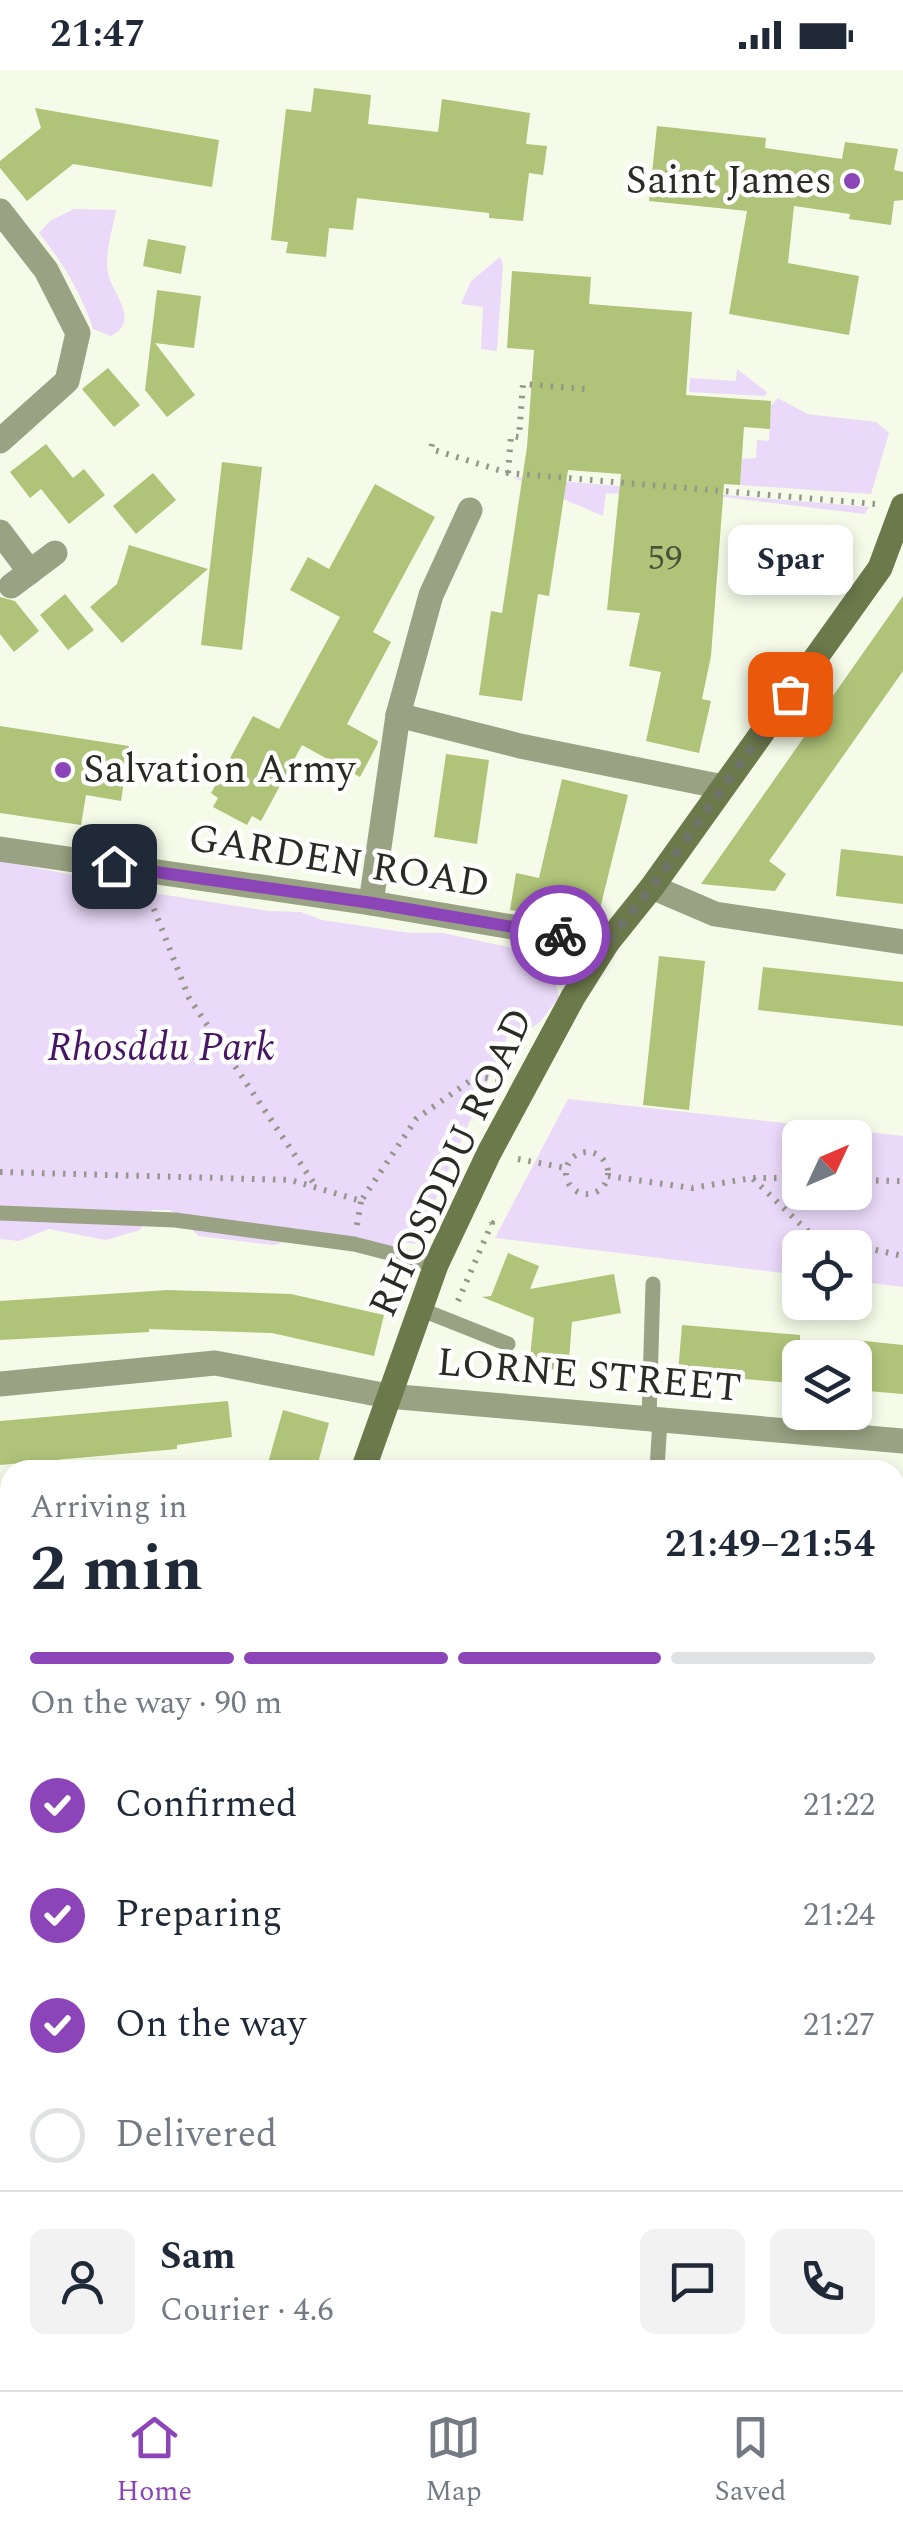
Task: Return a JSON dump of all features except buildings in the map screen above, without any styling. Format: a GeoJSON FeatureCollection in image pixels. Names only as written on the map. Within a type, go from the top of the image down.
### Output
{"type":"FeatureCollection","features":[{"type":"Feature","properties":{"kind":"main road","name":"RHOSDDU ROAD"},"geometry":{"type":"LineString","coordinates":[[366,1460],[436,1265],[524,1085],[607,943],[652,887],[897,548],[903,506]]}},
{"type":"Feature","properties":{"kind":"street"},"geometry":{"type":"LineString","coordinates":[[0,211],[46,270],[78,333],[67,381],[0,441]]}},
{"type":"Feature","properties":{"kind":"street"},"geometry":{"type":"LineString","coordinates":[[372,903],[398,714],[431,595],[470,510]]}},
{"type":"Feature","properties":{"kind":"street"},"geometry":{"type":"LineString","coordinates":[[0,532],[21,579],[55,553]]}},
{"type":"Feature","properties":{"kind":"street"},"geometry":{"type":"LineString","coordinates":[[398,714],[520,746],[723,787]]}},
{"type":"Feature","properties":{"kind":"street","name":"GARDEN ROAD"},"geometry":{"type":"LineString","coordinates":[[0,849],[372,903],[607,943]]}},
{"type":"Feature","properties":{"kind":"street"},"geometry":{"type":"LineString","coordinates":[[652,887],[715,914],[903,942]]}},
{"type":"Feature","properties":{"kind":"street","name":"LORNE STREET"},"geometry":{"type":"LineString","coordinates":[[0,1384],[215,1363],[388,1396],[903,1440]]}},
{"type":"Feature","properties":{"kind":"lane"},"geometry":{"type":"LineString","coordinates":[[0,1213],[175,1220],[354,1244],[436,1265]]}},
{"type":"Feature","properties":{"kind":"lane"},"geometry":{"type":"LineString","coordinates":[[653,1284],[656,1460]]}},
{"type":"Feature","properties":{"kind":"lane"},"geometry":{"type":"LineString","coordinates":[[420,1309],[508,1344]]}},
{"type":"Feature","properties":{"kind":"path"},"geometry":{"type":"LineString","coordinates":[[508,473],[510,436],[519,436],[523,384],[585,389]]}},
{"type":"Feature","properties":{"kind":"path"},"geometry":{"type":"LineString","coordinates":[[432,444],[431,449],[508,473],[903,506]]}},
{"type":"Feature","properties":{"kind":"path"},"geometry":{"type":"LineString","coordinates":[[158,924],[189,998],[316,1188]]}},
{"type":"Feature","properties":{"kind":"path"},"geometry":{"type":"LineString","coordinates":[[0,1172],[291,1180],[361,1201],[416,1119],[477,1076],[524,1085]]}},
{"type":"Feature","properties":{"kind":"path"},"geometry":{"type":"LineString","coordinates":[[580,1152],[594,1153],[605,1162],[608,1176],[596,1192],[583,1194],[571,1187],[566,1168],[580,1152]]}},
{"type":"Feature","properties":{"kind":"path"},"geometry":{"type":"LineString","coordinates":[[489,1153],[566,1168]]}},
{"type":"Feature","properties":{"kind":"path"},"geometry":{"type":"LineString","coordinates":[[608,1176],[692,1188],[752,1178],[782,1178]]}},
{"type":"Feature","properties":{"kind":"path"},"geometry":{"type":"LineString","coordinates":[[752,1178],[813,1236],[903,1256]]}},
{"type":"Feature","properties":{"kind":"path"},"geometry":{"type":"LineString","coordinates":[[872,1180],[903,1180]]}},
{"type":"Feature","properties":{"kind":"green space"},"geometry":{"type":"Polygon","coordinates":[[[74,209],[116,210],[107,266],[124,322],[111,336],[93,329],[70,278],[39,233],[50,221],[74,209]]]}},
{"type":"Feature","properties":{"kind":"green space"},"geometry":{"type":"Polygon","coordinates":[[[500,257],[503,264],[497,351],[481,349],[483,307],[461,304],[471,281],[500,257]]]}},
{"type":"Feature","properties":{"kind":"green space"},"geometry":{"type":"Polygon","coordinates":[[[737,369],[767,392],[765,396],[689,392],[690,378],[736,381],[737,369]]]}},
{"type":"Feature","properties":{"kind":"green space"},"geometry":{"type":"Polygon","coordinates":[[[778,398],[807,414],[876,422],[889,433],[871,494],[740,485],[742,459],[756,458],[757,440],[769,441],[771,405],[778,398]]]}},
{"type":"Feature","properties":{"kind":"green space"},"geometry":{"type":"Polygon","coordinates":[[[512,477],[869,507],[865,514],[723,497],[722,504],[606,493],[603,516],[512,477]]]}},
{"type":"Feature","properties":{"kind":"green space","name":"Rhosddu Park"},"geometry":{"type":"Polygon","coordinates":[[[0,861],[94,879],[108,886],[269,911],[301,912],[322,920],[410,933],[443,933],[544,955],[539,965],[554,977],[559,997],[540,1022],[524,1033],[511,1028],[416,1244],[403,1242],[396,1248],[315,1234],[273,1245],[199,1236],[170,1210],[152,1210],[140,1230],[106,1240],[49,1229],[19,1241],[0,1239],[0,861]]]}},
{"type":"Feature","properties":{"kind":"green space"},"geometry":{"type":"Polygon","coordinates":[[[568,1099],[782,1123],[782,1210],[872,1210],[872,1133],[903,1136],[903,1287],[872,1283],[872,1230],[782,1230],[782,1273],[495,1238],[568,1099]]]}},
{"type":"Feature","properties":{"kind":"way so far"},"geometry":{"type":"LineString","coordinates":[[560,935],[607,943],[652,887],[790,694]]}},
{"type":"Feature","properties":{"kind":"place","name":"Saint James"},"geometry":{"type":"Point","coordinates":[852,181]}},
{"type":"Feature","properties":{"kind":"place","name":"Spar"},"geometry":{"type":"Point","coordinates":[790,694]}},
{"type":"Feature","properties":{"kind":"place","name":"Salvation Army"},"geometry":{"type":"Point","coordinates":[63,770]}},
{"type":"Feature","properties":{"kind":"route"},"geometry":{"type":"LineString","coordinates":[[114,866],[560,935]]}}]}
